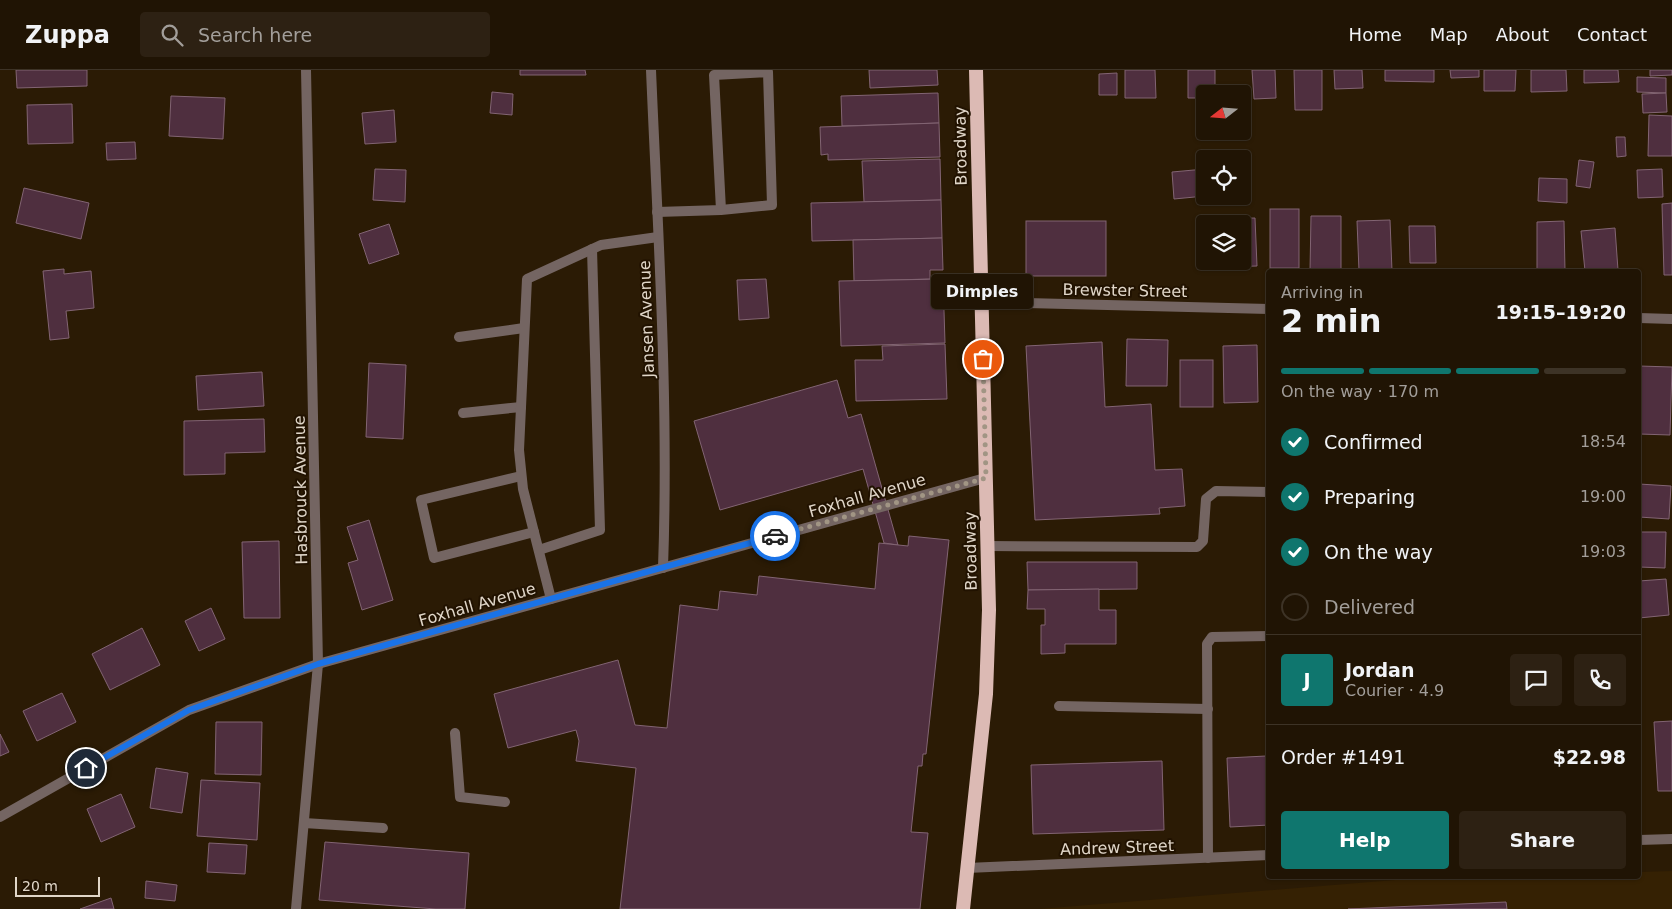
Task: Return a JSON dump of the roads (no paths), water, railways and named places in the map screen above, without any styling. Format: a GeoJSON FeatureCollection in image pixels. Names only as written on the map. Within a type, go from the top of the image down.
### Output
{"type":"FeatureCollection","features":[{"type":"Feature","properties":{"kind":"highway","name":"Broadway"},"geometry":{"type":"LineString","coordinates":[[962,909],[986,694],[989,610],[976,70]]}},
{"type":"Feature","properties":{"kind":"street","name":"Hasbrouck Avenue"},"geometry":{"type":"LineString","coordinates":[[296,909],[318,664],[306,70]]}},
{"type":"Feature","properties":{"kind":"street","name":"Jansen Avenue"},"geometry":{"type":"LineString","coordinates":[[651,70],[666,476],[663,568]]}},
{"type":"Feature","properties":{"kind":"street"},"geometry":{"type":"LineString","coordinates":[[657,212],[721,210],[772,205],[768,72],[714,75],[721,210]]}},
{"type":"Feature","properties":{"kind":"street"},"geometry":{"type":"LineString","coordinates":[[551,599],[523,489],[519,450],[527,279],[601,245],[658,237]]}},
{"type":"Feature","properties":{"kind":"street"},"geometry":{"type":"LineString","coordinates":[[539,550],[600,530],[592,249]]}},
{"type":"Feature","properties":{"kind":"street","name":"Brewster Street"},"geometry":{"type":"LineString","coordinates":[[981,302],[1266,309]]}},
{"type":"Feature","properties":{"kind":"street"},"geometry":{"type":"LineString","coordinates":[[1641,318],[1672,319]]}},
{"type":"Feature","properties":{"kind":"street"},"geometry":{"type":"LineString","coordinates":[[459,337],[524,328]]}},
{"type":"Feature","properties":{"kind":"street"},"geometry":{"type":"LineString","coordinates":[[463,413],[521,407]]}},
{"type":"Feature","properties":{"kind":"street"},"geometry":{"type":"LineString","coordinates":[[521,476],[421,500],[434,558],[534,532]]}},
{"type":"Feature","properties":{"kind":"street","name":"Foxhall Avenue"},"geometry":{"type":"LineString","coordinates":[[0,817],[189,710],[318,664],[986,478]]}},
{"type":"Feature","properties":{"kind":"street"},"geometry":{"type":"LineString","coordinates":[[988,546],[1197,547],[1203,541],[1206,498],[1216,491],[1266,492]]}},
{"type":"Feature","properties":{"kind":"street"},"geometry":{"type":"LineString","coordinates":[[1208,858],[1207,644],[1212,637],[1266,636]]}},
{"type":"Feature","properties":{"kind":"street"},"geometry":{"type":"LineString","coordinates":[[1058,706],[1208,709]]}},
{"type":"Feature","properties":{"kind":"street"},"geometry":{"type":"LineString","coordinates":[[455,733],[460,797],[505,802]]}},
{"type":"Feature","properties":{"kind":"street"},"geometry":{"type":"LineString","coordinates":[[304,823],[383,828]]}},
{"type":"Feature","properties":{"kind":"street"},"geometry":{"type":"LineString","coordinates":[[1641,840],[1672,839]]}},
{"type":"Feature","properties":{"kind":"street","name":"Andrew Street"},"geometry":{"type":"LineString","coordinates":[[967,868],[1266,855]]}},
{"type":"Feature","properties":{"kind":"place","name":"Dimples"},"geometry":{"type":"Point","coordinates":[983,359]}}]}
